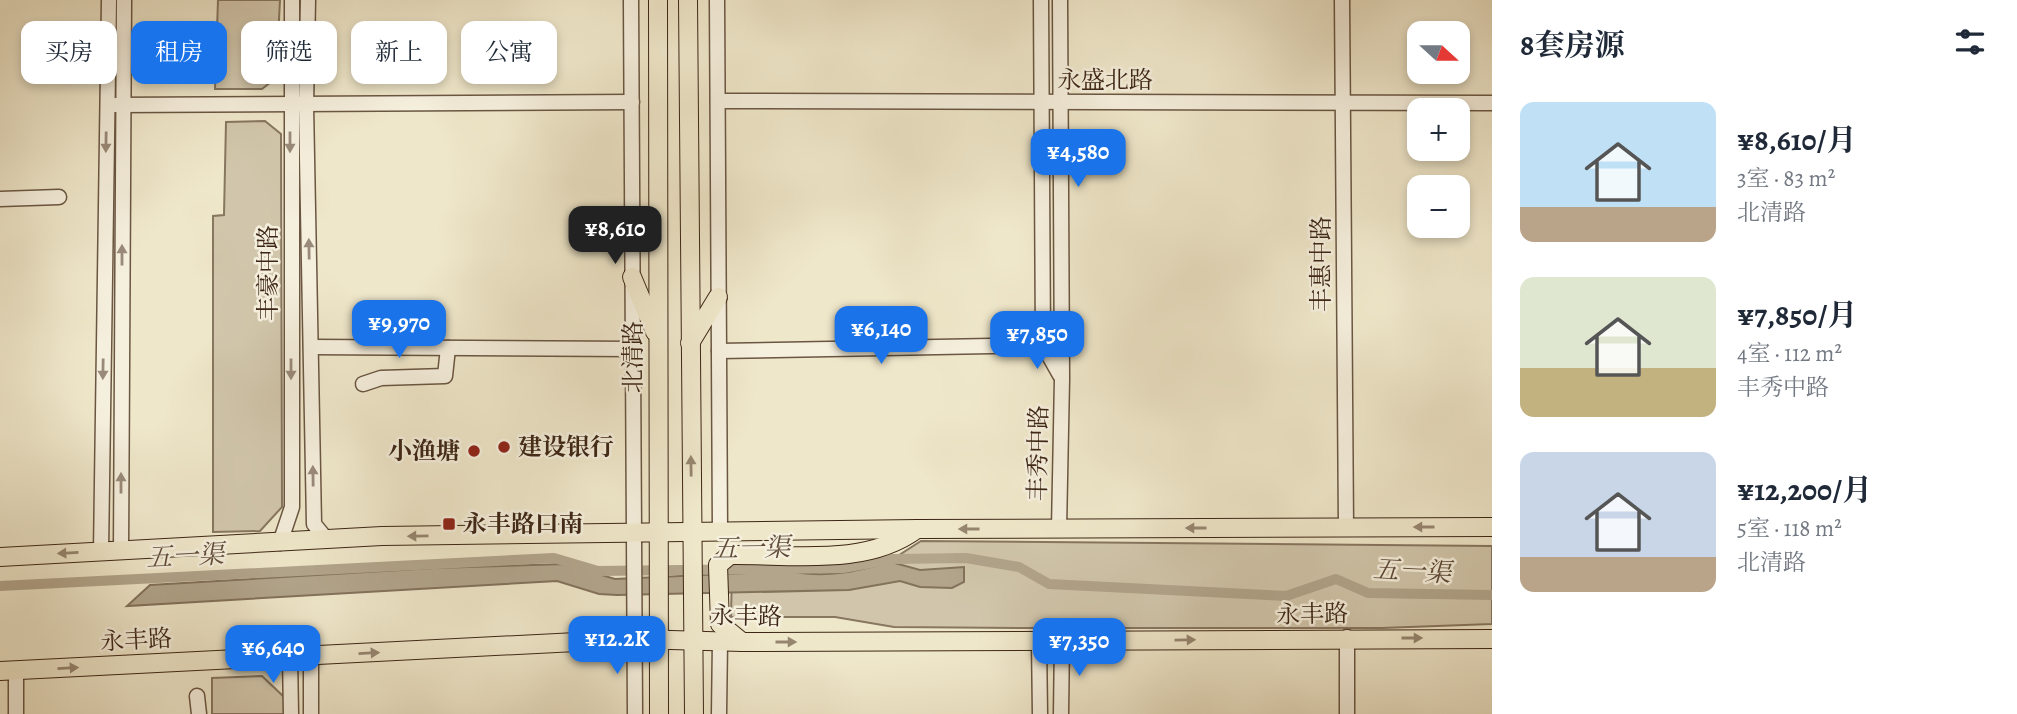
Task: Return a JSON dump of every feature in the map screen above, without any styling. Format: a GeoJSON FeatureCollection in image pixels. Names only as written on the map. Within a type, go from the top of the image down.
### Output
{"type":"FeatureCollection","features":[{"type":"Feature","properties":{"kind":"main road","name":"北清路"},"geometry":{"type":"LineString","coordinates":[[658,0],[659,714]]}},
{"type":"Feature","properties":{"kind":"main road"},"geometry":{"type":"LineString","coordinates":[[688,0],[694,714]]}},
{"type":"Feature","properties":{"kind":"main road"},"geometry":{"type":"LineString","coordinates":[[632,277],[658,339]]}},
{"type":"Feature","properties":{"kind":"main road"},"geometry":{"type":"LineString","coordinates":[[690,343],[718,297]]}},
{"type":"Feature","properties":{"kind":"main road"},"geometry":{"type":"LineString","coordinates":[[0,557],[382,536],[917,529],[1492,527]]}},
{"type":"Feature","properties":{"kind":"main road"},"geometry":{"type":"LineString","coordinates":[[743,642],[728,633],[720,624],[718,614],[718,565],[730,555],[860,555],[898,543],[917,529]]}},
{"type":"Feature","properties":{"kind":"main road","name":"永丰路"},"geometry":{"type":"LineString","coordinates":[[8,671],[635,639],[743,642],[1492,639]]}},
{"type":"Feature","properties":{"kind":"street"},"geometry":{"type":"LineString","coordinates":[[101,552],[109,0]]}},
{"type":"Feature","properties":{"kind":"street"},"geometry":{"type":"LineString","coordinates":[[121,551],[124,0]]}},
{"type":"Feature","properties":{"kind":"street","name":"丰豪中路"},"geometry":{"type":"LineString","coordinates":[[280,543],[292,507],[292,0]]}},
{"type":"Feature","properties":{"kind":"street","name":"丰豪中路"},"geometry":{"type":"LineString","coordinates":[[308,0],[306,105],[314,524],[327,540]]}},
{"type":"Feature","properties":{"kind":"street","name":"北清路"},"geometry":{"type":"LineString","coordinates":[[631,0],[635,639]]}},
{"type":"Feature","properties":{"kind":"street"},"geometry":{"type":"LineString","coordinates":[[717,0],[719,533]]}},
{"type":"Feature","properties":{"kind":"street","name":"丰秀中路"},"geometry":{"type":"LineString","coordinates":[[1041,0],[1043,345],[1062,379]]}},
{"type":"Feature","properties":{"kind":"street","name":"丰秀中路"},"geometry":{"type":"LineString","coordinates":[[1059,529],[1062,379],[1060,0]]}},
{"type":"Feature","properties":{"kind":"street","name":"丰惠中路"},"geometry":{"type":"LineString","coordinates":[[1342,0],[1346,528]]}},
{"type":"Feature","properties":{"kind":"street","name":"永盛北路"},"geometry":{"type":"LineString","coordinates":[[718,101],[1492,103]]}},
{"type":"Feature","properties":{"kind":"street"},"geometry":{"type":"LineString","coordinates":[[106,105],[632,102]]}},
{"type":"Feature","properties":{"kind":"street"},"geometry":{"type":"LineString","coordinates":[[0,199],[59,197]]}},
{"type":"Feature","properties":{"kind":"street"},"geometry":{"type":"LineString","coordinates":[[719,351],[1043,345]]}},
{"type":"Feature","properties":{"kind":"street"},"geometry":{"type":"LineString","coordinates":[[311,347],[632,349]]}},
{"type":"Feature","properties":{"kind":"street"},"geometry":{"type":"LineString","coordinates":[[363,384],[382,378],[445,376],[448,348]]}},
{"type":"Feature","properties":{"kind":"street"},"geometry":{"type":"LineString","coordinates":[[1347,638],[1347,714]]}},
{"type":"Feature","properties":{"kind":"street"},"geometry":{"type":"LineString","coordinates":[[635,639],[635,714]]}},
{"type":"Feature","properties":{"kind":"street"},"geometry":{"type":"LineString","coordinates":[[719,714],[720,641]]}},
{"type":"Feature","properties":{"kind":"street"},"geometry":{"type":"LineString","coordinates":[[1039,641],[1040,714]]}},
{"type":"Feature","properties":{"kind":"street"},"geometry":{"type":"LineString","coordinates":[[1061,714],[1062,641]]}},
{"type":"Feature","properties":{"kind":"street"},"geometry":{"type":"LineString","coordinates":[[290,656],[290,714]]}},
{"type":"Feature","properties":{"kind":"street"},"geometry":{"type":"LineString","coordinates":[[311,656],[312,714]]}},
{"type":"Feature","properties":{"kind":"street"},"geometry":{"type":"LineString","coordinates":[[8,671],[16,714]]}},
{"type":"Feature","properties":{"kind":"street"},"geometry":{"type":"LineString","coordinates":[[197,696],[199,714]]}},
{"type":"Feature","properties":{"kind":"shaded area"},"geometry":{"type":"Polygon","coordinates":[[[218,0],[280,0],[279,21],[241,21],[241,84],[268,84],[262,89],[215,89],[215,84],[227,84],[227,21],[217,21],[218,0]]]}},
{"type":"Feature","properties":{"kind":"shaded area"},"geometry":{"type":"Polygon","coordinates":[[[265,121],[281,134],[282,507],[260,531],[213,532],[213,216],[224,215],[226,122],[265,121]]]}},
{"type":"Feature","properties":{"kind":"shaded area"},"geometry":{"type":"Polygon","coordinates":[[[921,541],[1492,546],[1492,624],[1382,628],[894,627],[835,617],[731,617],[732,570],[896,557],[921,541]]]}},
{"type":"Feature","properties":{"kind":"shaded area"},"geometry":{"type":"Polygon","coordinates":[[[891,562],[920,570],[964,567],[964,582],[952,588],[920,587],[900,581],[849,590],[617,595],[599,594],[557,581],[127,606],[150,585],[434,568],[565,564],[615,579],[791,571],[829,574],[891,562]]]}},
{"type":"Feature","properties":{"kind":"shaded area"},"geometry":{"type":"Polygon","coordinates":[[[262,676],[284,697],[284,714],[212,714],[212,678],[262,676]]]}},
{"type":"Feature","properties":{"kind":"waterway","name":"五一渠"},"geometry":{"type":"LineString","coordinates":[[0,586],[554,558],[598,571],[843,568],[893,559],[966,558],[1019,567],[1049,584],[1286,596],[1336,579],[1368,593],[1492,595]]}},
{"type":"Feature","properties":{"kind":"place","name":"建设银行"},"geometry":{"type":"Point","coordinates":[504,447]}},
{"type":"Feature","properties":{"kind":"place","name":"小渔塘"},"geometry":{"type":"Point","coordinates":[474,451]}},
{"type":"Feature","properties":{"kind":"place","name":"永丰路口南"},"geometry":{"type":"Point","coordinates":[449,524]}}]}
